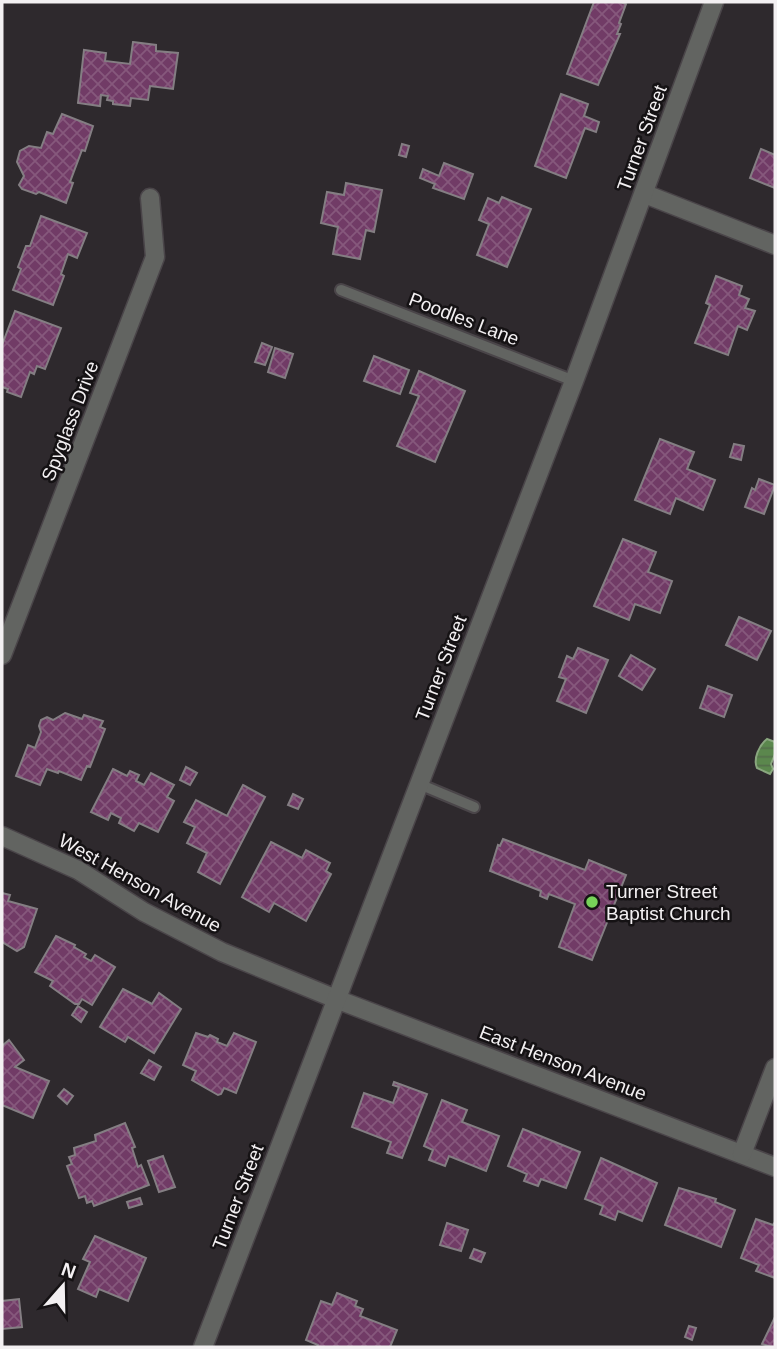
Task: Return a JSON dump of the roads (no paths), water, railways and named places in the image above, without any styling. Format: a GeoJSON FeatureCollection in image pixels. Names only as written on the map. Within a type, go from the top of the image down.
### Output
{"type":"FeatureCollection","features":[{"type":"Feature","properties":{"kind":"street","name":"Turner Street"},"geometry":{"type":"LineString","coordinates":[[203,1347],[645,194],[714,2]]}},
{"type":"Feature","properties":{"kind":"street"},"geometry":{"type":"LineString","coordinates":[[645,194],[775,245]]}},
{"type":"Feature","properties":{"kind":"street","name":"Spyglass Drive"},"geometry":{"type":"LineString","coordinates":[[2,655],[155,257],[150,198]]}},
{"type":"Feature","properties":{"kind":"street","name":"West Henson Avenue"},"geometry":{"type":"LineString","coordinates":[[2,836],[78,870],[144,912],[222,952],[336,999]]}},
{"type":"Feature","properties":{"kind":"street","name":"East Henson Avenue"},"geometry":{"type":"LineString","coordinates":[[336,999],[775,1167]]}},
{"type":"Feature","properties":{"kind":"street"},"geometry":{"type":"LineString","coordinates":[[742,1154],[775,1068]]}},
{"type":"Feature","properties":{"kind":"lane","name":"Poodles Lane"},"geometry":{"type":"LineString","coordinates":[[341,290],[573,381]]}},
{"type":"Feature","properties":{"kind":"lane"},"geometry":{"type":"LineString","coordinates":[[419,784],[474,807]]}},
{"type":"Feature","properties":{"kind":"place","name":"Turner Street Baptist Church"},"geometry":{"type":"Point","coordinates":[592,902]}}]}
